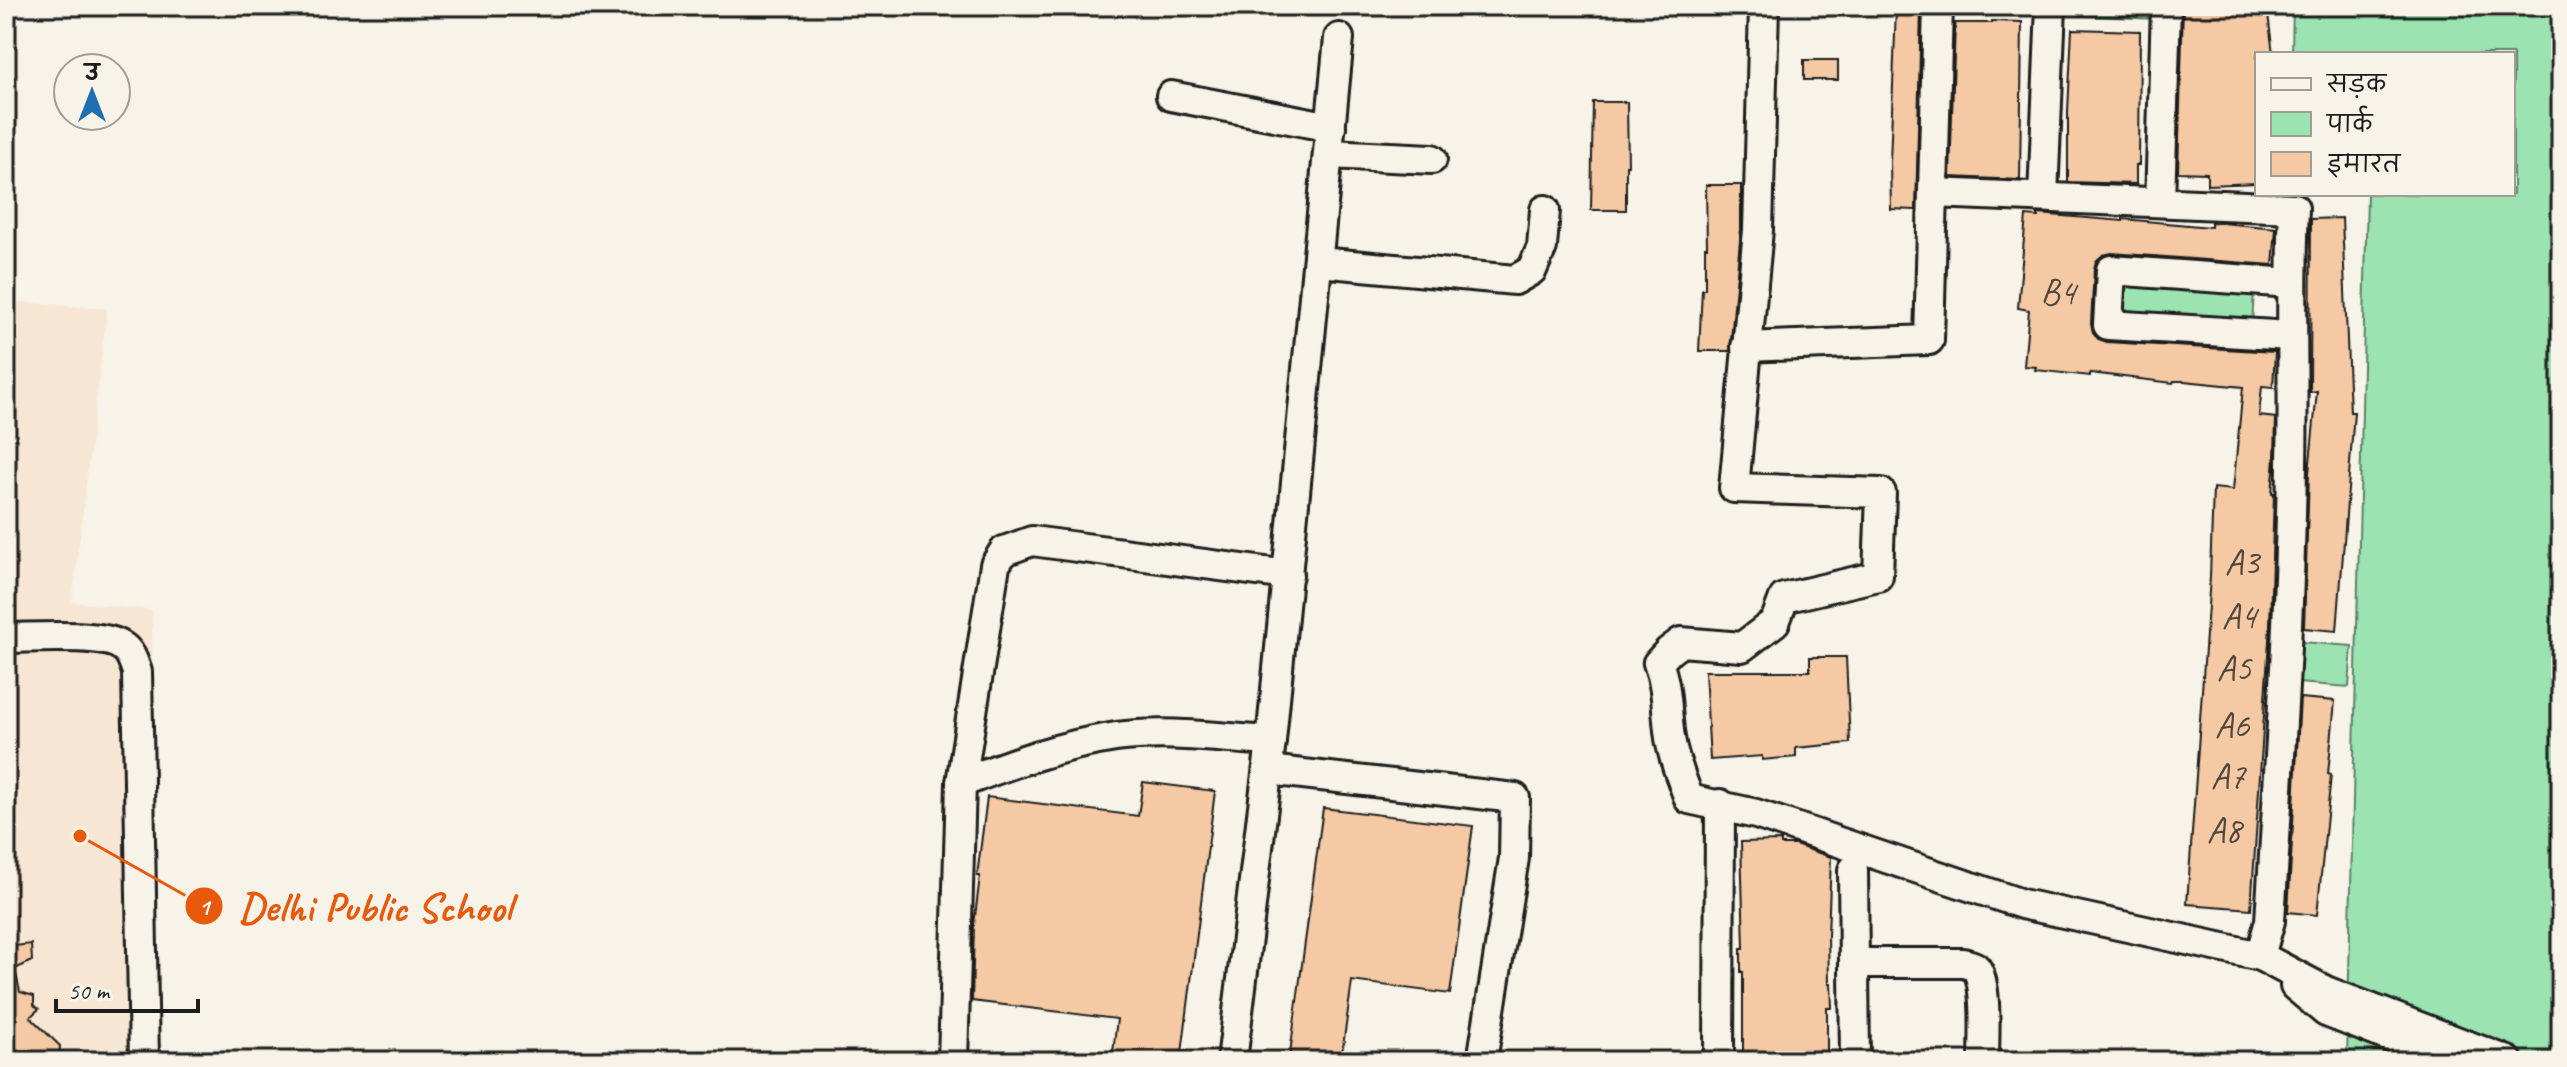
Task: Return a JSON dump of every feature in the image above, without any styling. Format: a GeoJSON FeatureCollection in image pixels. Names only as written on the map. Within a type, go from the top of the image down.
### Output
{"type":"FeatureCollection","features":[{"type":"Feature","properties":{"kind":"street"},"geometry":{"type":"LineString","coordinates":[[1764,6],[1758,230],[1734,488],[1881,493],[1878,576],[1784,598],[1775,622],[1742,647],[1681,642],[1658,663],[1668,707],[1672,754],[1689,799],[1756,814],[2022,904],[2260,956],[2326,991],[2508,1061]]}},
{"type":"Feature","properties":{"kind":"street"},"geometry":{"type":"LineString","coordinates":[[1746,347],[1929,340],[1938,6]]}},
{"type":"Feature","properties":{"kind":"street"},"geometry":{"type":"LineString","coordinates":[[2043,197],[2051,6]]}},
{"type":"Feature","properties":{"kind":"street"},"geometry":{"type":"LineString","coordinates":[[2160,202],[2166,6]]}},
{"type":"Feature","properties":{"kind":"street"},"geometry":{"type":"LineString","coordinates":[[1232,1061],[1268,770],[1339,38]]}},
{"type":"Feature","properties":{"kind":"street"},"geometry":{"type":"LineString","coordinates":[[1171,96],[1330,140],[1432,159]]}},
{"type":"Feature","properties":{"kind":"street"},"geometry":{"type":"LineString","coordinates":[[1933,193],[2294,208],[2288,623],[2270,921],[2260,956]]}},
{"type":"Feature","properties":{"kind":"street"},"geometry":{"type":"LineString","coordinates":[[1319,262],[1515,280],[1532,270],[1542,247],[1545,210]]}},
{"type":"Feature","properties":{"kind":"street"},"geometry":{"type":"LineString","coordinates":[[2291,283],[2111,270],[2108,325],[2291,336]]}},
{"type":"Feature","properties":{"kind":"street"},"geometry":{"type":"LineString","coordinates":[[953,1061],[961,783],[995,565],[1004,551],[1032,541],[1288,575]]}},
{"type":"Feature","properties":{"kind":"street"},"geometry":{"type":"LineString","coordinates":[[6,638],[101,639],[121,646],[132,656],[137,672],[144,1061]]}},
{"type":"Feature","properties":{"kind":"street"},"geometry":{"type":"LineString","coordinates":[[961,783],[1012,762],[1117,737],[1186,736],[1271,741]]}},
{"type":"Feature","properties":{"kind":"street"},"geometry":{"type":"LineString","coordinates":[[1268,770],[1515,798],[1514,858],[1482,1061]]}},
{"type":"Feature","properties":{"kind":"street"},"geometry":{"type":"LineString","coordinates":[[1719,1061],[1720,804]]}},
{"type":"Feature","properties":{"kind":"street"},"geometry":{"type":"LineString","coordinates":[[1853,870],[1855,1061]]}},
{"type":"Feature","properties":{"kind":"street"},"geometry":{"type":"LineString","coordinates":[[2260,956],[2326,1012],[2451,1061]]}},
{"type":"Feature","properties":{"kind":"street"},"geometry":{"type":"LineString","coordinates":[[1854,963],[1963,963],[1974,966],[1983,986],[1984,1061]]}},
{"type":"Feature","properties":{"kind":"shaded area"},"geometry":{"type":"Polygon","coordinates":[[[6,301],[107,309],[72,602],[152,610],[155,1061],[6,1061],[6,301]]]}},
{"type":"Feature","properties":{"kind":"green space"},"geometry":{"type":"Polygon","coordinates":[[[2077,6],[2155,6],[2154,19],[2077,15],[2077,6]]]}},
{"type":"Feature","properties":{"kind":"green space"},"geometry":{"type":"Polygon","coordinates":[[[2293,6],[2561,6],[2561,1061],[2347,1061],[2367,196],[2515,196],[2515,52],[2292,52],[2293,6]]]}},
{"type":"Feature","properties":{"kind":"green space"},"geometry":{"type":"Polygon","coordinates":[[[2120,281],[2254,289],[2252,326],[2118,318],[2120,281]]]}},
{"type":"Feature","properties":{"kind":"green space"},"geometry":{"type":"Polygon","coordinates":[[[2301,642],[2352,646],[2349,687],[2298,683],[2301,642]]]}},
{"type":"Feature","properties":{"kind":"building"},"geometry":{"type":"Polygon","coordinates":[[[2183,6],[2267,6],[2273,52],[2255,52],[2255,183],[2207,185],[2207,173],[2178,172],[2183,6]]]}},
{"type":"Feature","properties":{"kind":"building"},"geometry":{"type":"Polygon","coordinates":[[[1896,8],[1921,9],[1916,210],[1891,209],[1896,8]]]}},
{"type":"Feature","properties":{"kind":"building"},"geometry":{"type":"Polygon","coordinates":[[[2022,22],[2020,180],[1950,177],[1955,23],[2022,22]]]}},
{"type":"Feature","properties":{"kind":"building"},"geometry":{"type":"Polygon","coordinates":[[[2072,29],[2140,31],[2139,165],[2136,165],[2136,184],[2068,182],[2072,29]]]}},
{"type":"Feature","properties":{"kind":"building"},"geometry":{"type":"Polygon","coordinates":[[[1804,60],[1838,60],[1838,80],[1804,80],[1804,60]]]}},
{"type":"Feature","properties":{"kind":"building"},"geometry":{"type":"Polygon","coordinates":[[[1593,102],[1627,102],[1626,210],[1591,210],[1593,102]]]}},
{"type":"Feature","properties":{"kind":"building"},"geometry":{"type":"Polygon","coordinates":[[[1706,185],[1741,185],[1741,229],[1730,351],[1699,351],[1707,247],[1706,185]]]}},
{"type":"Feature","properties":{"kind":"building"},"geometry":{"type":"Polygon","coordinates":[[[2038,214],[2211,227],[2211,222],[2276,228],[2273,265],[2112,253],[2103,255],[2096,261],[2094,269],[2091,324],[2098,339],[2107,342],[2275,352],[2273,387],[2262,386],[2259,416],[2276,418],[2270,625],[2251,909],[2187,904],[2210,577],[2213,488],[2233,490],[2243,387],[2090,373],[2090,376],[2024,366],[2029,310],[2018,308],[2026,216],[2038,217],[2038,214]]]}},
{"type":"Feature","properties":{"kind":"building"},"geometry":{"type":"Polygon","coordinates":[[[2342,218],[2350,412],[2354,412],[2337,631],[2304,628],[2309,473],[2317,391],[2310,392],[2311,219],[2342,218]]]}},
{"type":"Feature","properties":{"kind":"building"},"geometry":{"type":"Polygon","coordinates":[[[1810,657],[1846,657],[1850,743],[1796,748],[1796,757],[1710,760],[1705,671],[1810,671],[1810,657]]]}},
{"type":"Feature","properties":{"kind":"building"},"geometry":{"type":"Polygon","coordinates":[[[2300,698],[2335,701],[2317,915],[2288,912],[2300,698]]]}},
{"type":"Feature","properties":{"kind":"building"},"geometry":{"type":"Polygon","coordinates":[[[1143,782],[1215,791],[1181,1061],[1112,1061],[1117,1019],[972,1001],[974,925],[980,876],[977,876],[987,797],[1138,816],[1143,782]]]}},
{"type":"Feature","properties":{"kind":"building"},"geometry":{"type":"Polygon","coordinates":[[[1323,808],[1473,826],[1450,994],[1352,981],[1341,1061],[1289,1061],[1323,808]]]}},
{"type":"Feature","properties":{"kind":"building"},"geometry":{"type":"Polygon","coordinates":[[[1781,841],[1781,845],[1795,845],[1831,857],[1828,936],[1832,1008],[1827,1008],[1827,1061],[1743,1061],[1741,842],[1781,841]]]}},
{"type":"Feature","properties":{"kind":"building"},"geometry":{"type":"Polygon","coordinates":[[[31,944],[32,961],[15,969],[20,992],[34,996],[34,1005],[39,1009],[30,1017],[60,1046],[59,1061],[13,1061],[6,1053],[6,956],[15,946],[31,944]]]}},
{"type":"Feature","properties":{"kind":"place","name":"Delhi Public School"},"geometry":{"type":"Point","coordinates":[80,836]}}]}
